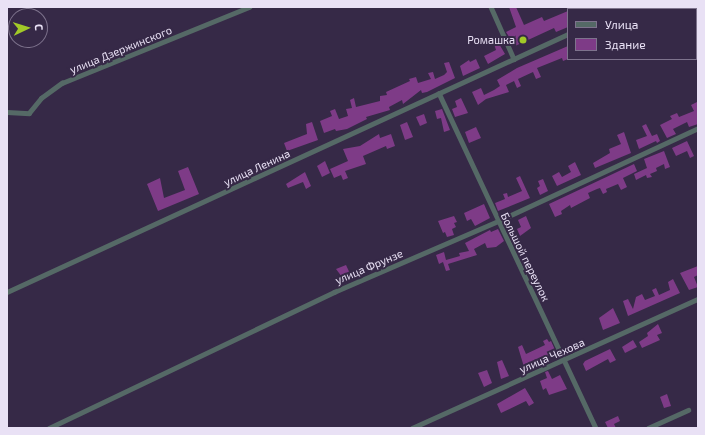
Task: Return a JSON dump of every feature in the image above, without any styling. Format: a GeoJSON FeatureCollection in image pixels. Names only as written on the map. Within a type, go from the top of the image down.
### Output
{"type":"FeatureCollection","features":[{"type":"Feature","properties":{"kind":"street","name":"улица Дзержинского"},"geometry":{"type":"LineString","coordinates":[[7,112],[28,113],[41,98],[62,83],[249,7]]}},
{"type":"Feature","properties":{"kind":"street"},"geometry":{"type":"LineString","coordinates":[[491,7],[514,59]]}},
{"type":"Feature","properties":{"kind":"street","name":"улица Ленина"},"geometry":{"type":"LineString","coordinates":[[7,292],[567,34]]}},
{"type":"Feature","properties":{"kind":"street","name":"Большой переулок"},"geometry":{"type":"LineString","coordinates":[[439,93],[596,428]]}},
{"type":"Feature","properties":{"kind":"street","name":"улица Фрунзе"},"geometry":{"type":"LineString","coordinates":[[50,428],[334,292],[498,221],[698,128]]}},
{"type":"Feature","properties":{"kind":"street","name":"улица Чехова"},"geometry":{"type":"LineString","coordinates":[[412,428],[698,299]]}},
{"type":"Feature","properties":{"kind":"street"},"geometry":{"type":"LineString","coordinates":[[648,428],[688,410]]}},
{"type":"Feature","properties":{"kind":"building"},"geometry":{"type":"Polygon","coordinates":[[[509,7],[516,7],[524,25],[542,17],[544,21],[567,11],[567,27],[556,32],[554,28],[515,46],[506,32],[516,27],[509,7]]]}},
{"type":"Feature","properties":{"kind":"building"},"geometry":{"type":"Polygon","coordinates":[[[498,42],[505,54],[488,64],[484,56],[496,50],[494,44],[498,42]]]}},
{"type":"Feature","properties":{"kind":"building"},"geometry":{"type":"Polygon","coordinates":[[[567,46],[567,59],[563,61],[562,58],[537,68],[541,77],[536,79],[533,72],[518,79],[521,86],[517,88],[514,81],[506,85],[509,92],[486,99],[478,105],[472,92],[481,88],[484,95],[494,90],[500,86],[497,80],[517,68],[567,46]]]}},
{"type":"Feature","properties":{"kind":"building"},"geometry":{"type":"Polygon","coordinates":[[[476,59],[480,68],[463,76],[460,66],[469,60],[470,62],[476,59]]]}},
{"type":"Feature","properties":{"kind":"building"},"geometry":{"type":"Polygon","coordinates":[[[449,62],[455,78],[427,92],[422,93],[421,90],[403,104],[402,100],[389,107],[390,110],[366,117],[367,119],[347,129],[336,131],[335,129],[324,133],[320,121],[332,116],[330,111],[335,109],[339,119],[348,116],[346,109],[352,108],[350,100],[354,98],[356,107],[380,101],[380,96],[387,95],[386,92],[410,81],[409,79],[416,77],[418,83],[431,79],[428,73],[433,72],[435,79],[444,75],[447,72],[444,63],[449,62]]]}},
{"type":"Feature","properties":{"kind":"building"},"geometry":{"type":"Polygon","coordinates":[[[461,98],[468,113],[455,117],[452,109],[457,107],[455,101],[461,98]]]}},
{"type":"Feature","properties":{"kind":"building"},"geometry":{"type":"Polygon","coordinates":[[[697,102],[698,124],[689,127],[687,122],[673,129],[676,134],[667,138],[660,125],[672,119],[670,116],[677,113],[679,117],[694,111],[691,105],[697,102]]]}},
{"type":"Feature","properties":{"kind":"building"},"geometry":{"type":"Polygon","coordinates":[[[442,109],[450,130],[444,132],[441,118],[437,119],[435,111],[442,109]]]}},
{"type":"Feature","properties":{"kind":"building"},"geometry":{"type":"Polygon","coordinates":[[[424,114],[427,123],[420,126],[416,117],[424,114]]]}},
{"type":"Feature","properties":{"kind":"building"},"geometry":{"type":"Polygon","coordinates":[[[312,122],[318,140],[287,151],[284,143],[307,134],[306,124],[312,122]]]}},
{"type":"Feature","properties":{"kind":"building"},"geometry":{"type":"Polygon","coordinates":[[[407,122],[413,137],[405,140],[400,125],[407,122]]]}},
{"type":"Feature","properties":{"kind":"building"},"geometry":{"type":"Polygon","coordinates":[[[646,124],[652,136],[657,134],[660,141],[657,143],[656,141],[639,149],[636,140],[647,136],[642,126],[646,124]]]}},
{"type":"Feature","properties":{"kind":"building"},"geometry":{"type":"Polygon","coordinates":[[[476,127],[481,138],[469,143],[465,132],[476,127]]]}},
{"type":"Feature","properties":{"kind":"building"},"geometry":{"type":"Polygon","coordinates":[[[624,132],[631,153],[595,168],[593,163],[610,153],[609,149],[621,144],[617,135],[624,132]]]}},
{"type":"Feature","properties":{"kind":"building"},"geometry":{"type":"Polygon","coordinates":[[[379,134],[380,138],[391,134],[395,146],[387,149],[386,146],[363,156],[366,164],[345,171],[348,178],[343,180],[341,175],[334,178],[330,169],[348,161],[343,149],[360,146],[379,134]]]}},
{"type":"Feature","properties":{"kind":"building"},"geometry":{"type":"Polygon","coordinates":[[[687,141],[694,156],[690,158],[687,151],[676,156],[672,148],[687,141]]]}},
{"type":"Feature","properties":{"kind":"building"},"geometry":{"type":"Polygon","coordinates":[[[664,151],[670,167],[665,169],[664,164],[656,168],[657,171],[650,174],[652,177],[647,178],[646,175],[636,180],[634,174],[647,168],[644,159],[664,151]]]}},
{"type":"Feature","properties":{"kind":"building"},"geometry":{"type":"Polygon","coordinates":[[[325,161],[330,173],[322,177],[317,166],[325,161]]]}},
{"type":"Feature","properties":{"kind":"building"},"geometry":{"type":"Polygon","coordinates":[[[575,162],[581,175],[557,186],[552,176],[559,172],[562,177],[571,172],[568,166],[575,162]]]}},
{"type":"Feature","properties":{"kind":"building"},"geometry":{"type":"Polygon","coordinates":[[[634,164],[637,171],[623,178],[627,187],[621,190],[618,184],[606,189],[607,192],[603,194],[600,188],[597,189],[588,193],[590,198],[571,208],[570,205],[561,211],[562,214],[555,217],[549,204],[634,164]]]}},
{"type":"Feature","properties":{"kind":"building"},"geometry":{"type":"Polygon","coordinates":[[[188,167],[199,194],[158,211],[147,184],[160,178],[164,198],[185,190],[178,171],[188,167]]]}},
{"type":"Feature","properties":{"kind":"building"},"geometry":{"type":"Polygon","coordinates":[[[305,172],[311,186],[306,189],[303,182],[288,188],[286,184],[305,172]]]}},
{"type":"Feature","properties":{"kind":"building"},"geometry":{"type":"Polygon","coordinates":[[[520,176],[530,198],[498,211],[495,203],[505,199],[503,194],[507,193],[508,197],[522,191],[516,178],[520,176]]]}},
{"type":"Feature","properties":{"kind":"building"},"geometry":{"type":"Polygon","coordinates":[[[543,179],[548,191],[540,195],[537,188],[540,186],[538,181],[543,179]]]}},
{"type":"Feature","properties":{"kind":"building"},"geometry":{"type":"Polygon","coordinates":[[[484,204],[490,218],[475,226],[471,219],[467,221],[464,213],[484,204]]]}},
{"type":"Feature","properties":{"kind":"building"},"geometry":{"type":"Polygon","coordinates":[[[454,216],[457,222],[454,223],[456,227],[452,229],[454,235],[447,237],[445,232],[443,233],[438,221],[454,216]]]}},
{"type":"Feature","properties":{"kind":"building"},"geometry":{"type":"Polygon","coordinates":[[[526,216],[531,228],[520,236],[517,229],[521,227],[518,220],[526,216]]]}},
{"type":"Feature","properties":{"kind":"building"},"geometry":{"type":"Polygon","coordinates":[[[498,229],[504,241],[496,247],[487,248],[485,243],[474,249],[477,255],[448,264],[450,270],[446,271],[443,262],[439,264],[436,255],[444,252],[446,260],[460,256],[459,253],[469,251],[465,243],[490,230],[491,232],[498,229]]]}},
{"type":"Feature","properties":{"kind":"building"},"geometry":{"type":"Polygon","coordinates":[[[346,265],[352,278],[345,281],[336,269],[346,265]]]}},
{"type":"Feature","properties":{"kind":"building"},"geometry":{"type":"Polygon","coordinates":[[[698,266],[698,275],[694,277],[698,287],[689,290],[680,273],[698,266]]]}},
{"type":"Feature","properties":{"kind":"building"},"geometry":{"type":"Polygon","coordinates":[[[673,279],[680,293],[628,316],[623,301],[628,299],[633,309],[636,297],[642,294],[645,300],[655,296],[652,290],[656,288],[659,295],[670,290],[668,282],[673,279]]]}},
{"type":"Feature","properties":{"kind":"building"},"geometry":{"type":"Polygon","coordinates":[[[613,308],[620,323],[603,330],[599,318],[613,308]]]}},
{"type":"Feature","properties":{"kind":"building"},"geometry":{"type":"Polygon","coordinates":[[[658,324],[662,333],[657,335],[660,340],[642,348],[639,342],[648,336],[647,333],[658,324]]]}},
{"type":"Feature","properties":{"kind":"building"},"geometry":{"type":"Polygon","coordinates":[[[547,339],[549,342],[551,341],[556,352],[524,367],[518,347],[522,345],[526,354],[545,345],[543,341],[547,339]]]}},
{"type":"Feature","properties":{"kind":"building"},"geometry":{"type":"Polygon","coordinates":[[[633,340],[637,347],[625,353],[622,347],[633,340]]]}},
{"type":"Feature","properties":{"kind":"building"},"geometry":{"type":"Polygon","coordinates":[[[610,349],[616,360],[610,363],[608,359],[586,371],[583,364],[585,361],[610,349]]]}},
{"type":"Feature","properties":{"kind":"building"},"geometry":{"type":"Polygon","coordinates":[[[502,360],[509,376],[501,379],[497,362],[502,360]]]}},
{"type":"Feature","properties":{"kind":"building"},"geometry":{"type":"Polygon","coordinates":[[[487,370],[492,383],[484,387],[478,373],[487,370]]]}},
{"type":"Feature","properties":{"kind":"building"},"geometry":{"type":"Polygon","coordinates":[[[548,371],[552,379],[560,375],[567,389],[549,395],[546,388],[543,390],[540,381],[547,378],[545,372],[548,371]]]}},
{"type":"Feature","properties":{"kind":"building"},"geometry":{"type":"Polygon","coordinates":[[[525,388],[534,403],[529,406],[526,401],[501,413],[497,404],[525,388]]]}},
{"type":"Feature","properties":{"kind":"building"},"geometry":{"type":"Polygon","coordinates":[[[667,394],[671,406],[664,408],[660,397],[667,394]]]}},
{"type":"Feature","properties":{"kind":"building"},"geometry":{"type":"Polygon","coordinates":[[[618,416],[620,421],[614,424],[616,428],[608,428],[605,422],[618,416]]]}},
{"type":"Feature","properties":{"kind":"place","name":"Ромашка"},"geometry":{"type":"Point","coordinates":[523,40]}}]}
